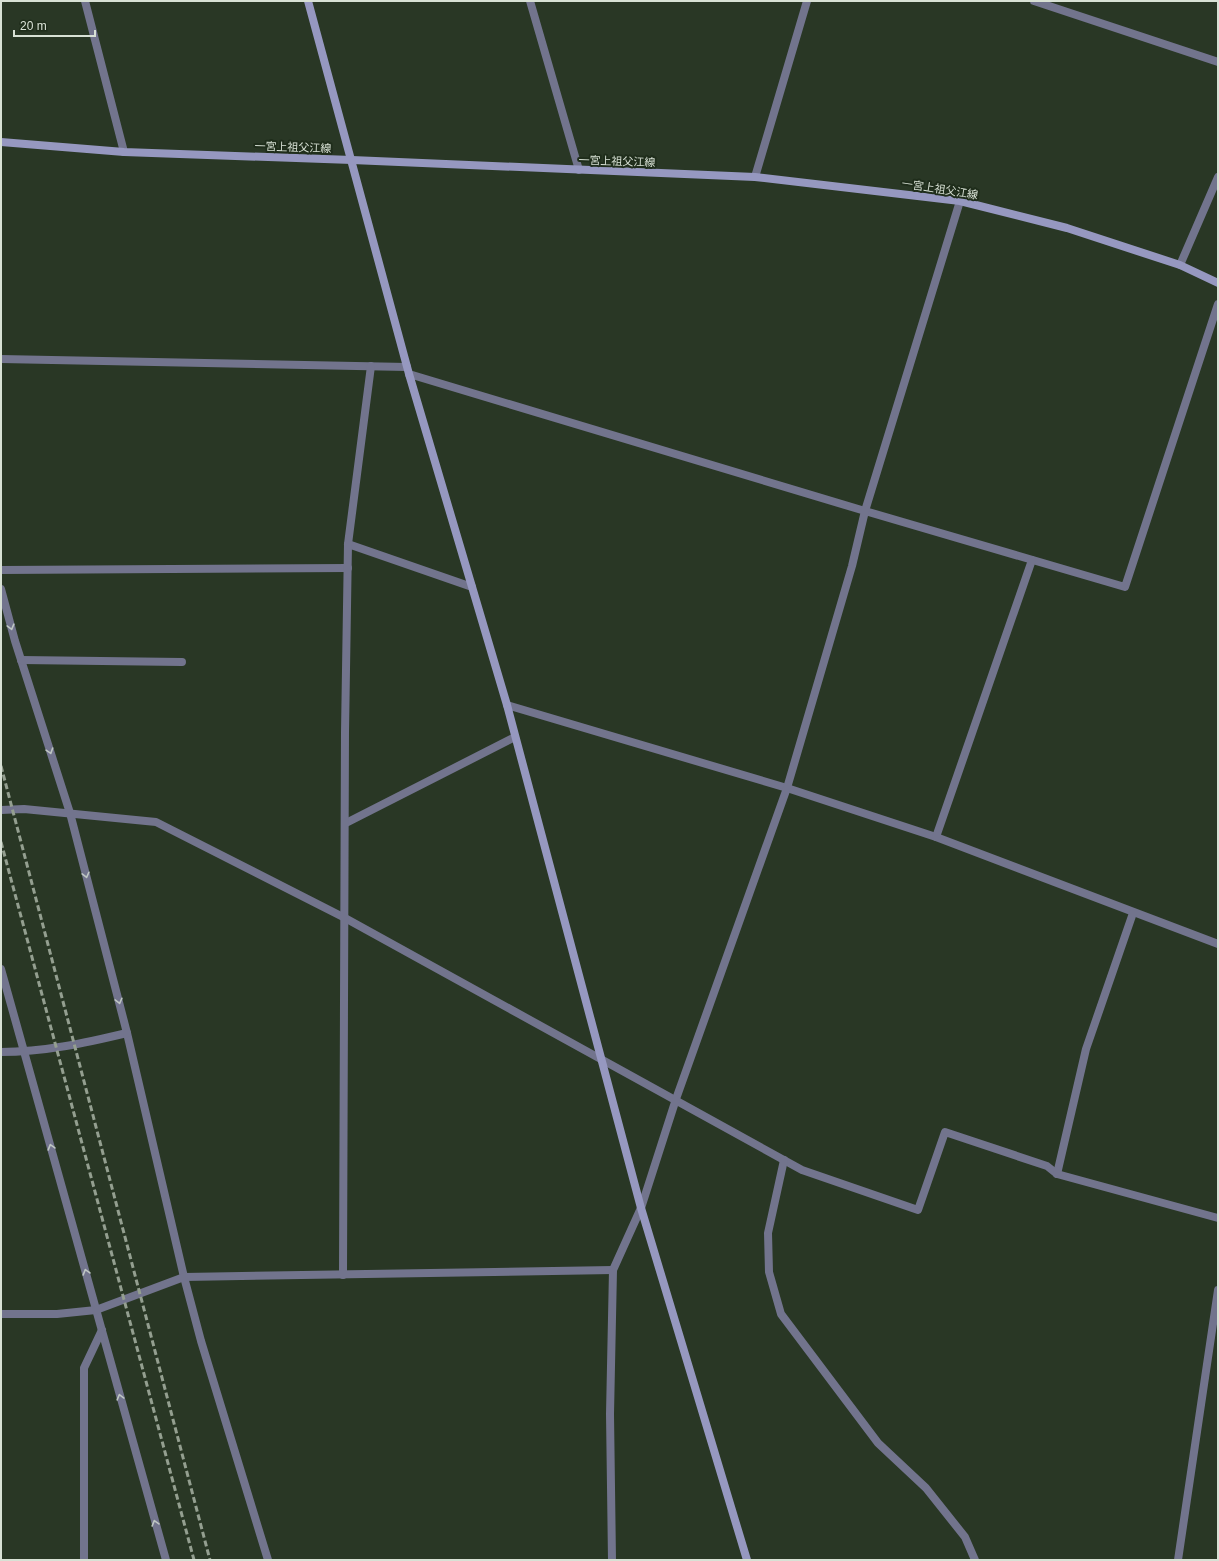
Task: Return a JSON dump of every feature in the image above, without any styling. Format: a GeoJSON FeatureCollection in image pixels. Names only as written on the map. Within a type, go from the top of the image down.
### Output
{"type":"FeatureCollection","features":[{"type":"Feature","properties":{"kind":"street"},"geometry":{"type":"LineString","coordinates":[[85,1],[124,152]]}},
{"type":"Feature","properties":{"kind":"street"},"geometry":{"type":"LineString","coordinates":[[308,1],[408,371],[516,737],[641,1208],[747,1560]]}},
{"type":"Feature","properties":{"kind":"street"},"geometry":{"type":"LineString","coordinates":[[530,1],[579,170]]}},
{"type":"Feature","properties":{"kind":"street"},"geometry":{"type":"LineString","coordinates":[[755,178],[807,1]]}},
{"type":"Feature","properties":{"kind":"street"},"geometry":{"type":"LineString","coordinates":[[1034,1],[1218,62]]}},
{"type":"Feature","properties":{"kind":"street","name":"一宮上祖父江線"},"geometry":{"type":"LineString","coordinates":[[1,142],[124,152],[352,160],[755,178],[960,201],[1067,228],[1180,265],[1218,283]]}},
{"type":"Feature","properties":{"kind":"street"},"geometry":{"type":"LineString","coordinates":[[1180,265],[1218,177]]}},
{"type":"Feature","properties":{"kind":"street"},"geometry":{"type":"LineString","coordinates":[[612,1560],[610,1414],[613,1270],[641,1208],[676,1099],[787,788],[852,566],[865,512],[960,201]]}},
{"type":"Feature","properties":{"kind":"street"},"geometry":{"type":"LineString","coordinates":[[1,359],[372,366],[408,371],[865,512],[1125,587],[1218,304]]}},
{"type":"Feature","properties":{"kind":"street"},"geometry":{"type":"LineString","coordinates":[[343,1275],[346,824],[345,732],[348,544],[372,366]]}},
{"type":"Feature","properties":{"kind":"street"},"geometry":{"type":"LineString","coordinates":[[348,544],[472,587]]}},
{"type":"Feature","properties":{"kind":"street"},"geometry":{"type":"LineString","coordinates":[[936,837],[1032,560]]}},
{"type":"Feature","properties":{"kind":"street"},"geometry":{"type":"LineString","coordinates":[[1,570],[348,568]]}},
{"type":"Feature","properties":{"kind":"street"},"geometry":{"type":"LineString","coordinates":[[1,589],[70,813],[127,1033],[184,1277],[201,1341],[268,1560]]}},
{"type":"Feature","properties":{"kind":"street"},"geometry":{"type":"LineString","coordinates":[[22,660],[182,662]]}},
{"type":"Feature","properties":{"kind":"street"},"geometry":{"type":"LineString","coordinates":[[507,705],[787,788],[936,837],[1218,944]]}},
{"type":"Feature","properties":{"kind":"street"},"geometry":{"type":"LineString","coordinates":[[346,824],[516,737]]}},
{"type":"Feature","properties":{"kind":"street"},"geometry":{"type":"LineString","coordinates":[[1,810],[24,809],[156,822],[345,918],[601,1060],[676,1099],[802,1170],[918,1210],[945,1132],[1047,1166],[1057,1174],[1218,1218]]}},
{"type":"Feature","properties":{"kind":"street"},"geometry":{"type":"LineString","coordinates":[[1057,1174],[1086,1049],[1133,912]]}},
{"type":"Feature","properties":{"kind":"street"},"geometry":{"type":"LineString","coordinates":[[1,969],[166,1560]]}},
{"type":"Feature","properties":{"kind":"street"},"geometry":{"type":"LineString","coordinates":[[1,1052],[24,1052],[82,1044],[127,1033]]}},
{"type":"Feature","properties":{"kind":"street"},"geometry":{"type":"LineString","coordinates":[[784,1160],[768,1233],[769,1272],[781,1314],[878,1443],[926,1488],[964,1537],[976,1560]]}},
{"type":"Feature","properties":{"kind":"street"},"geometry":{"type":"LineString","coordinates":[[1,1314],[57,1314],[96,1310],[184,1277],[613,1270]]}},
{"type":"Feature","properties":{"kind":"street"},"geometry":{"type":"LineString","coordinates":[[1178,1560],[1218,1290]]}},
{"type":"Feature","properties":{"kind":"street"},"geometry":{"type":"LineString","coordinates":[[84,1560],[84,1368],[102,1330]]}},
{"type":"Feature","properties":{"kind":"railway"},"geometry":{"type":"LineString","coordinates":[[1,766],[210,1560]]}},
{"type":"Feature","properties":{"kind":"railway"},"geometry":{"type":"LineString","coordinates":[[1,842],[194,1560]]}}]}
